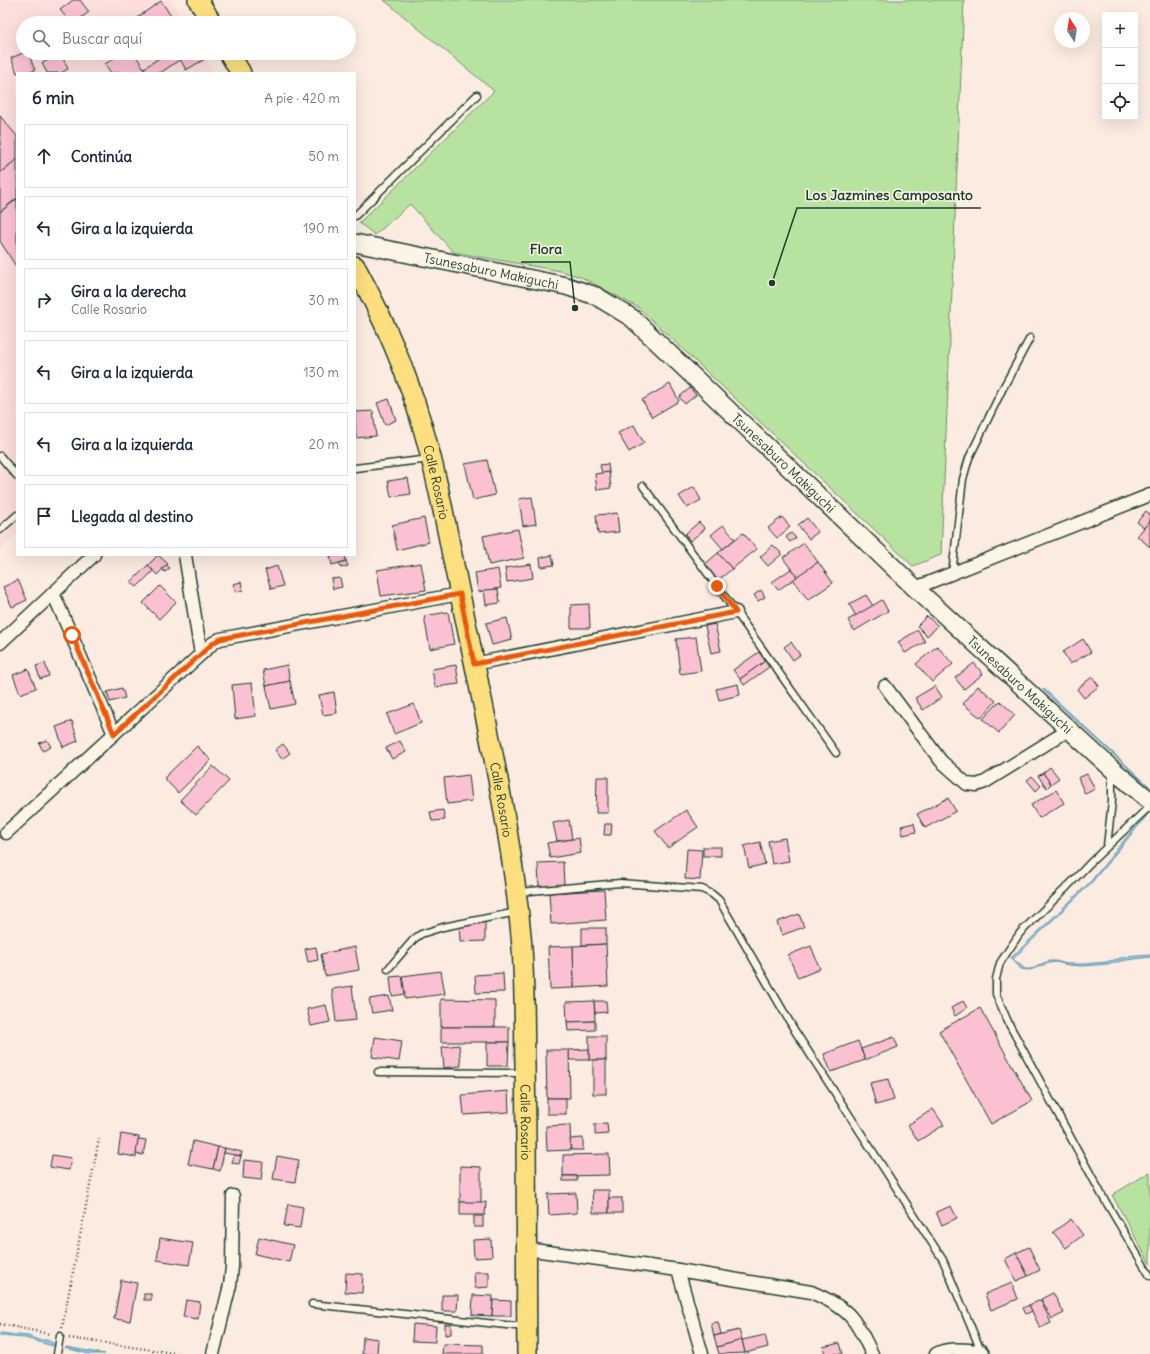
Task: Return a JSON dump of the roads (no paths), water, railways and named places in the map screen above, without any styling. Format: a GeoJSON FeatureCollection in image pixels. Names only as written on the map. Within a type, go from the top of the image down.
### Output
{"type":"FeatureCollection","features":[{"type":"Feature","properties":{"kind":"main road"},"geometry":{"type":"LineString","coordinates":[[198,0],[208,16]]}},
{"type":"Feature","properties":{"kind":"main road"},"geometry":{"type":"LineString","coordinates":[[233,60],[240,72]]}},
{"type":"Feature","properties":{"kind":"main road","name":"Calle Rosario"},"geometry":{"type":"LineString","coordinates":[[356,268],[378,309],[395,348],[413,397],[431,459],[503,808],[521,937],[525,1073],[527,1354]]}},
{"type":"Feature","properties":{"kind":"street","name":"Tsunesaburo Makiguchi"},"geometry":{"type":"LineString","coordinates":[[356,243],[566,286],[596,296],[632,318],[915,588],[1150,801]]}},
{"type":"Feature","properties":{"kind":"street"},"geometry":{"type":"LineString","coordinates":[[915,588],[1150,495]]}},
{"type":"Feature","properties":{"kind":"street"},"geometry":{"type":"LineString","coordinates":[[0,643],[93,556]]}},
{"type":"Feature","properties":{"kind":"street"},"geometry":{"type":"LineString","coordinates":[[185,556],[201,654]]}},
{"type":"Feature","properties":{"kind":"street"},"geometry":{"type":"LineString","coordinates":[[53,593],[114,734]]}},
{"type":"Feature","properties":{"kind":"street"},"geometry":{"type":"LineString","coordinates":[[6,833],[213,643],[220,639],[460,594]]}},
{"type":"Feature","properties":{"kind":"street"},"geometry":{"type":"LineString","coordinates":[[474,664],[736,612]]}},
{"type":"Feature","properties":{"kind":"street"},"geometry":{"type":"LineString","coordinates":[[885,686],[941,762],[967,784],[977,785],[985,782],[1070,729]]}},
{"type":"Feature","properties":{"kind":"street"},"geometry":{"type":"LineString","coordinates":[[213,1354],[230,1285],[232,1267],[233,1196]]}},
{"type":"Feature","properties":{"kind":"street"},"geometry":{"type":"LineString","coordinates":[[526,1249],[678,1270],[811,1292],[836,1304],[851,1317],[872,1354]]}},
{"type":"Feature","properties":{"kind":"street"},"geometry":{"type":"LineString","coordinates":[[678,1270],[702,1354]]}},
{"type":"Feature","properties":{"kind":"street"},"geometry":{"type":"LineString","coordinates":[[936,1354],[950,1350],[982,1352]]}},
{"type":"Feature","properties":{"kind":"lane"},"geometry":{"type":"LineString","coordinates":[[356,215],[477,95]]}},
{"type":"Feature","properties":{"kind":"lane"},"geometry":{"type":"LineString","coordinates":[[952,574],[963,479],[969,458],[1003,388],[1030,338]]}},
{"type":"Feature","properties":{"kind":"lane"},"geometry":{"type":"LineString","coordinates":[[0,456],[16,475]]}},
{"type":"Feature","properties":{"kind":"lane"},"geometry":{"type":"LineString","coordinates":[[356,468],[431,459]]}},
{"type":"Feature","properties":{"kind":"lane"},"geometry":{"type":"LineString","coordinates":[[643,486],[736,612],[836,753]]}},
{"type":"Feature","properties":{"kind":"lane"},"geometry":{"type":"LineString","coordinates":[[0,530],[16,516]]}},
{"type":"Feature","properties":{"kind":"lane"},"geometry":{"type":"LineString","coordinates":[[1107,846],[1112,800],[1112,768]]}},
{"type":"Feature","properties":{"kind":"lane"},"geometry":{"type":"LineString","coordinates":[[1150,806],[1107,846],[1067,888],[1020,933],[1000,963],[996,979],[996,994],[1008,1024],[1103,1197],[1150,1276]]}},
{"type":"Feature","properties":{"kind":"lane"},"geometry":{"type":"LineString","coordinates":[[515,892],[620,883],[702,889],[720,900],[795,1031],[943,1260],[982,1352]]}},
{"type":"Feature","properties":{"kind":"lane"},"geometry":{"type":"LineString","coordinates":[[388,969],[414,939],[421,934],[443,927],[518,912]]}},
{"type":"Feature","properties":{"kind":"lane"},"geometry":{"type":"LineString","coordinates":[[378,1072],[525,1073]]}},
{"type":"Feature","properties":{"kind":"lane"},"geometry":{"type":"LineString","coordinates":[[312,1304],[527,1327]]}},
{"type":"Feature","properties":{"kind":"lane"},"geometry":{"type":"LineString","coordinates":[[57,1354],[60,1336]]}},
{"type":"Feature","properties":{"kind":"water"},"geometry":{"type":"Polygon","coordinates":[[[1044,689],[1150,787],[1150,788],[1043,690],[1044,689]]]}},
{"type":"Feature","properties":{"kind":"water"},"geometry":{"type":"Polygon","coordinates":[[[1147,812],[1149,813],[1092,882],[1013,959],[1025,969],[1030,969],[1049,961],[1055,961],[1067,964],[1085,964],[1106,962],[1125,957],[1150,955],[1150,957],[1108,964],[1084,966],[1068,965],[1056,962],[1030,970],[1021,969],[1011,958],[1091,881],[1147,812]]]}},
{"type":"Feature","properties":{"kind":"water"},"geometry":{"type":"Polygon","coordinates":[[[0,1333],[47,1340],[53,1343],[53,1346],[25,1338],[0,1336],[0,1333]]]}},
{"type":"Feature","properties":{"kind":"water"},"geometry":{"type":"Polygon","coordinates":[[[65,1348],[105,1354],[89,1354],[65,1348]]]}},
{"type":"Feature","properties":{"kind":"place","name":"Los Jazmines Camposanto"},"geometry":{"type":"Point","coordinates":[772,283]}},
{"type":"Feature","properties":{"kind":"place","name":"Flora"},"geometry":{"type":"Point","coordinates":[575,308]}}]}
